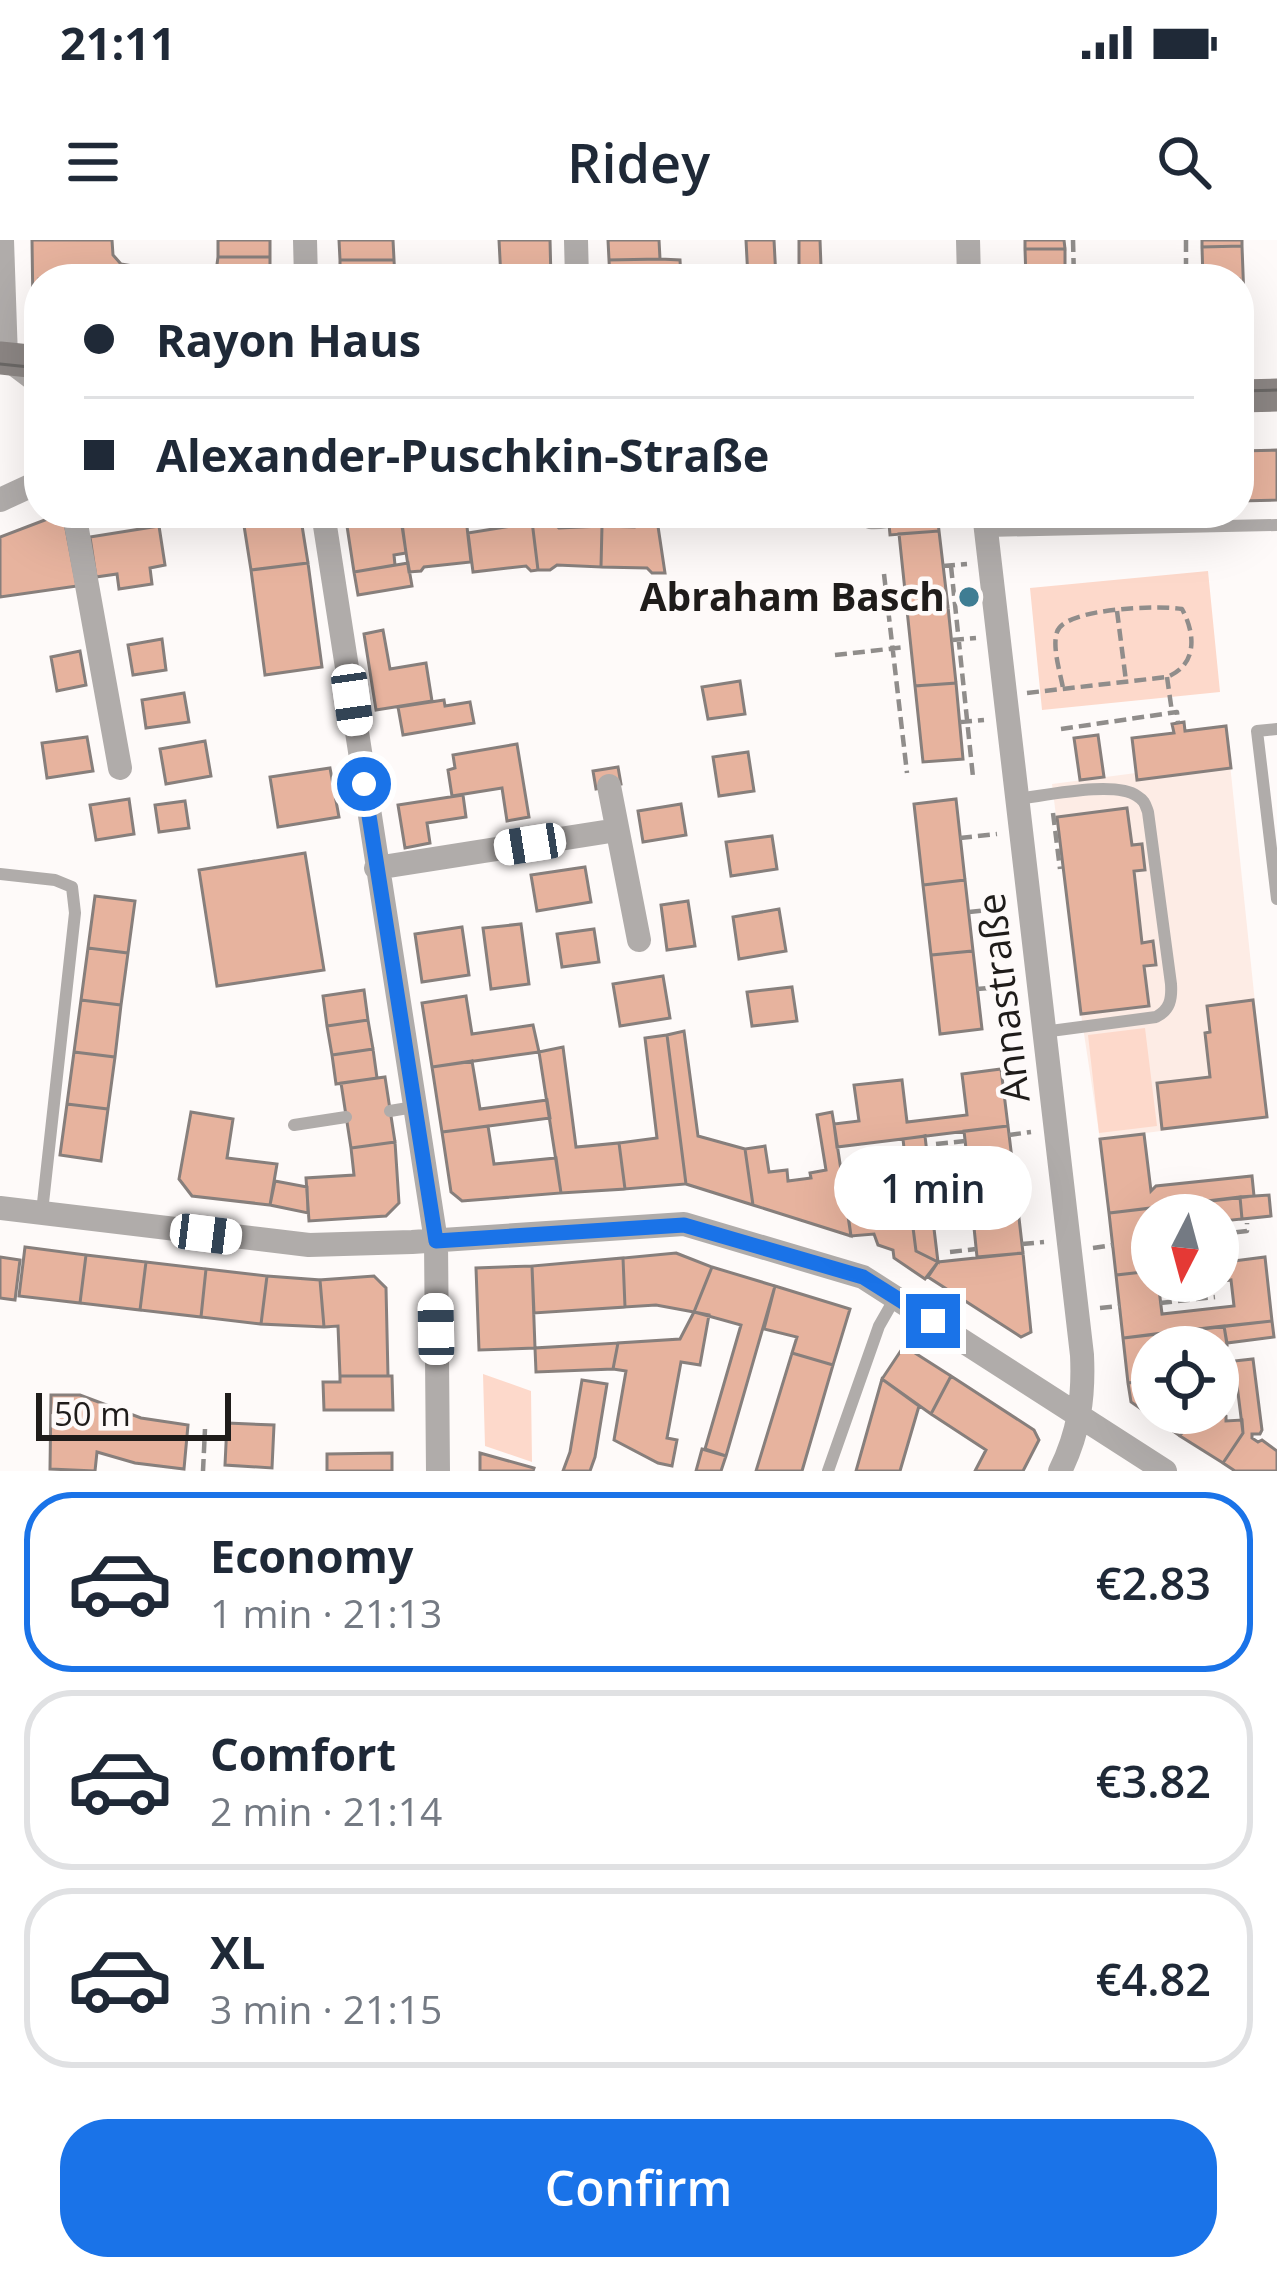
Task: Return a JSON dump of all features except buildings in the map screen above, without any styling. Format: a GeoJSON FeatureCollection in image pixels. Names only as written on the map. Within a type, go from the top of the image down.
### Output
{"type":"FeatureCollection","features":[{"type":"Feature","properties":{"kind":"street"},"geometry":{"type":"LineString","coordinates":[[2,240],[15,359]]}},
{"type":"Feature","properties":{"kind":"street"},"geometry":{"type":"LineString","coordinates":[[77,528],[120,768]]}},
{"type":"Feature","properties":{"kind":"street"},"geometry":{"type":"LineString","coordinates":[[324,528],[376,868],[402,1109],[436,1241],[438,1471]]}},
{"type":"Feature","properties":{"kind":"street","name":"Annastraße"},"geometry":{"type":"LineString","coordinates":[[985,528],[1082,1355],[1079,1417],[1060,1471]]}},
{"type":"Feature","properties":{"kind":"street"},"geometry":{"type":"LineString","coordinates":[[609,786],[639,940]]}},
{"type":"Feature","properties":{"kind":"street"},"geometry":{"type":"LineString","coordinates":[[376,868],[617,830]]}},
{"type":"Feature","properties":{"kind":"street"},"geometry":{"type":"LineString","coordinates":[[0,1208],[309,1245],[684,1225],[863,1277],[1165,1471]]}},
{"type":"Feature","properties":{"kind":"lane"},"geometry":{"type":"LineString","coordinates":[[1277,729],[1257,731],[1277,898]]}},
{"type":"Feature","properties":{"kind":"lane"},"geometry":{"type":"LineString","coordinates":[[1016,799],[1117,789],[1136,794],[1144,802],[1172,995],[1167,1009],[1156,1017],[1043,1032]]}},
{"type":"Feature","properties":{"kind":"lane"},"geometry":{"type":"LineString","coordinates":[[0,874],[55,880],[72,887],[74,900],[42,1213]]}},
{"type":"Feature","properties":{"kind":"lane"},"geometry":{"type":"LineString","coordinates":[[294,1125],[346,1117]]}},
{"type":"Feature","properties":{"kind":"lane"},"geometry":{"type":"LineString","coordinates":[[828,1471],[879,1326],[896,1297]]}},
{"type":"Feature","properties":{"kind":"path"},"geometry":{"type":"LineString","coordinates":[[943,566],[951,566],[963,722],[974,777]]}},
{"type":"Feature","properties":{"kind":"path"},"geometry":{"type":"LineString","coordinates":[[884,574],[907,773]]}},
{"type":"Feature","properties":{"kind":"path"},"geometry":{"type":"LineString","coordinates":[[1004,697],[1168,677],[1182,671],[1188,664],[1190,630],[1182,609],[1118,610],[1071,617],[1060,624],[1055,636],[1063,688]]}},
{"type":"Feature","properties":{"kind":"path"},"geometry":{"type":"LineString","coordinates":[[1118,610],[1126,681]]}},
{"type":"Feature","properties":{"kind":"path"},"geometry":{"type":"LineString","coordinates":[[835,655],[907,647]]}},
{"type":"Feature","properties":{"kind":"path"},"geometry":{"type":"LineString","coordinates":[[1168,677],[1172,712]]}},
{"type":"Feature","properties":{"kind":"path"},"geometry":{"type":"LineString","coordinates":[[1061,728],[1172,712],[1177,712],[1178,723]]}},
{"type":"Feature","properties":{"kind":"path"},"geometry":{"type":"LineString","coordinates":[[1051,796],[1060,869]]}},
{"type":"Feature","properties":{"kind":"path"},"geometry":{"type":"LineString","coordinates":[[961,838],[1020,832]]}},
{"type":"Feature","properties":{"kind":"path"},"geometry":{"type":"LineString","coordinates":[[969,912],[1028,906]]}},
{"type":"Feature","properties":{"kind":"path"},"geometry":{"type":"LineString","coordinates":[[977,989],[1038,984]]}},
{"type":"Feature","properties":{"kind":"path"},"geometry":{"type":"LineString","coordinates":[[936,1144],[965,1141]]}},
{"type":"Feature","properties":{"kind":"path"},"geometry":{"type":"LineString","coordinates":[[1239,1232],[1247,1231],[1247,1223]]}},
{"type":"Feature","properties":{"kind":"path"},"geometry":{"type":"LineString","coordinates":[[950,1252],[976,1249]]}},
{"type":"Feature","properties":{"kind":"path"},"geometry":{"type":"LineString","coordinates":[[1160,1303],[1171,1302]]}},
{"type":"Feature","properties":{"kind":"path"},"geometry":{"type":"LineString","coordinates":[[203,1471],[205,1429]]}},
{"type":"Feature","properties":{"kind":"shaded area"},"geometry":{"type":"Polygon","coordinates":[[[1208,571],[1220,692],[1042,710],[1030,588],[1208,571]]]}},
{"type":"Feature","properties":{"kind":"shaded area"},"geometry":{"type":"Polygon","coordinates":[[[1184,722],[1185,731],[1226,726],[1267,1117],[1100,1139],[1052,784],[1136,773],[1132,738],[1173,733],[1172,724],[1184,722]]]}},
{"type":"Feature","properties":{"kind":"shaded area"},"geometry":{"type":"Polygon","coordinates":[[[1145,1028],[1157,1126],[1099,1133],[1088,1035],[1145,1028]]]}},
{"type":"Feature","properties":{"kind":"shaded area"},"geometry":{"type":"Polygon","coordinates":[[[483,1374],[531,1391],[532,1462],[485,1446],[483,1374]]]}},
{"type":"Feature","properties":{"kind":"tram line"},"geometry":{"type":"LineString","coordinates":[[0,364],[24,366]]}},
{"type":"Feature","properties":{"kind":"tram line"},"geometry":{"type":"LineString","coordinates":[[1254,391],[1277,390]]}},
{"type":"Feature","properties":{"kind":"place","name":"Abraham Basch"},"geometry":{"type":"Point","coordinates":[969,597]}},
{"type":"Feature","properties":{"kind":"route"},"geometry":{"type":"LineString","coordinates":[[364,784],[436,1241],[684,1225],[863,1277],[933,1321]]}}]}
